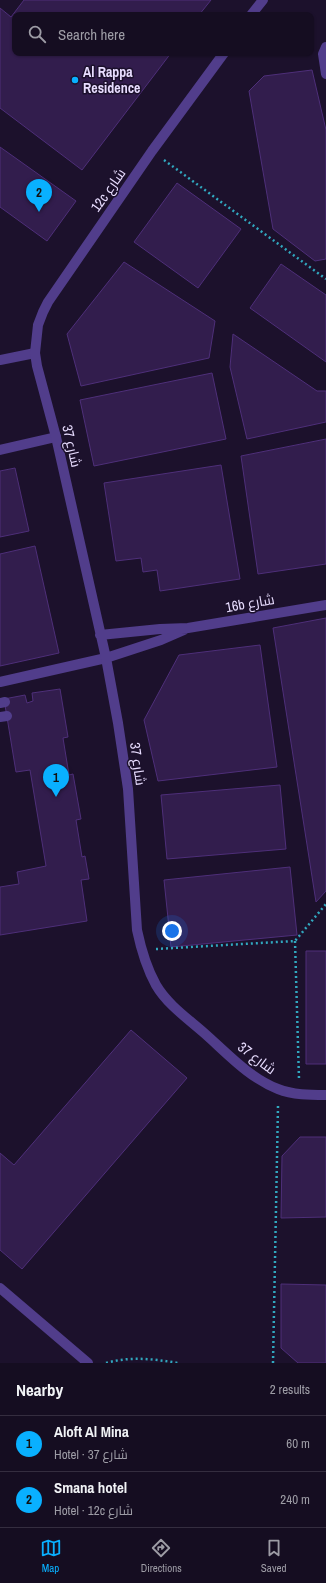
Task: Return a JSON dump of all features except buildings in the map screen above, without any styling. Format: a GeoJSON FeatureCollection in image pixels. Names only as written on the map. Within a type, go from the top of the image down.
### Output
{"type":"FeatureCollection","features":[{"type":"Feature","properties":{"kind":"street"},"geometry":{"type":"LineString","coordinates":[[253,12],[263,0]]}},
{"type":"Feature","properties":{"kind":"street"},"geometry":{"type":"LineString","coordinates":[[326,47],[323,54],[326,74]]}},
{"type":"Feature","properties":{"kind":"street","name":"12c شارع"},"geometry":{"type":"LineString","coordinates":[[35,352],[38,325],[48,302],[152,151],[222,56]]}},
{"type":"Feature","properties":{"kind":"street"},"geometry":{"type":"LineString","coordinates":[[0,360],[35,352]]}},
{"type":"Feature","properties":{"kind":"street","name":"شارع 37"},"geometry":{"type":"LineString","coordinates":[[35,352],[37,366],[56,437],[106,658],[118,723],[128,789],[136,910],[141,949],[157,986],[172,1004],[250,1074],[265,1084],[279,1090],[299,1094],[321,1095]]}},
{"type":"Feature","properties":{"kind":"street"},"geometry":{"type":"LineString","coordinates":[[0,450],[56,437]]}},
{"type":"Feature","properties":{"kind":"street","name":"16b شارع"},"geometry":{"type":"LineString","coordinates":[[100,635],[160,629],[188,628],[323,604]]}},
{"type":"Feature","properties":{"kind":"street","name":"16b شارع"},"geometry":{"type":"LineString","coordinates":[[0,682],[106,658],[161,640],[188,628]]}},
{"type":"Feature","properties":{"kind":"street"},"geometry":{"type":"LineString","coordinates":[[0,1288],[88,1363]]}},
{"type":"Feature","properties":{"kind":"path"},"geometry":{"type":"LineString","coordinates":[[152,151],[326,279]]}},
{"type":"Feature","properties":{"kind":"path"},"geometry":{"type":"LineString","coordinates":[[299,1094],[295,942],[326,904]]}},
{"type":"Feature","properties":{"kind":"path"},"geometry":{"type":"LineString","coordinates":[[141,949],[295,942]]}},
{"type":"Feature","properties":{"kind":"path"},"geometry":{"type":"LineString","coordinates":[[273,1363],[279,1090]]}},
{"type":"Feature","properties":{"kind":"path"},"geometry":{"type":"LineString","coordinates":[[106,1363],[123,1359],[139,1358],[178,1363]]}},
{"type":"Feature","properties":{"kind":"place","name":"Al Rappa Residence"},"geometry":{"type":"Point","coordinates":[75,80]}},
{"type":"Feature","properties":{"kind":"place","name":"Smana hotel"},"geometry":{"type":"Point","coordinates":[39,212]}},
{"type":"Feature","properties":{"kind":"place","name":"Aloft Al Mina"},"geometry":{"type":"Point","coordinates":[56,797]}}]}
